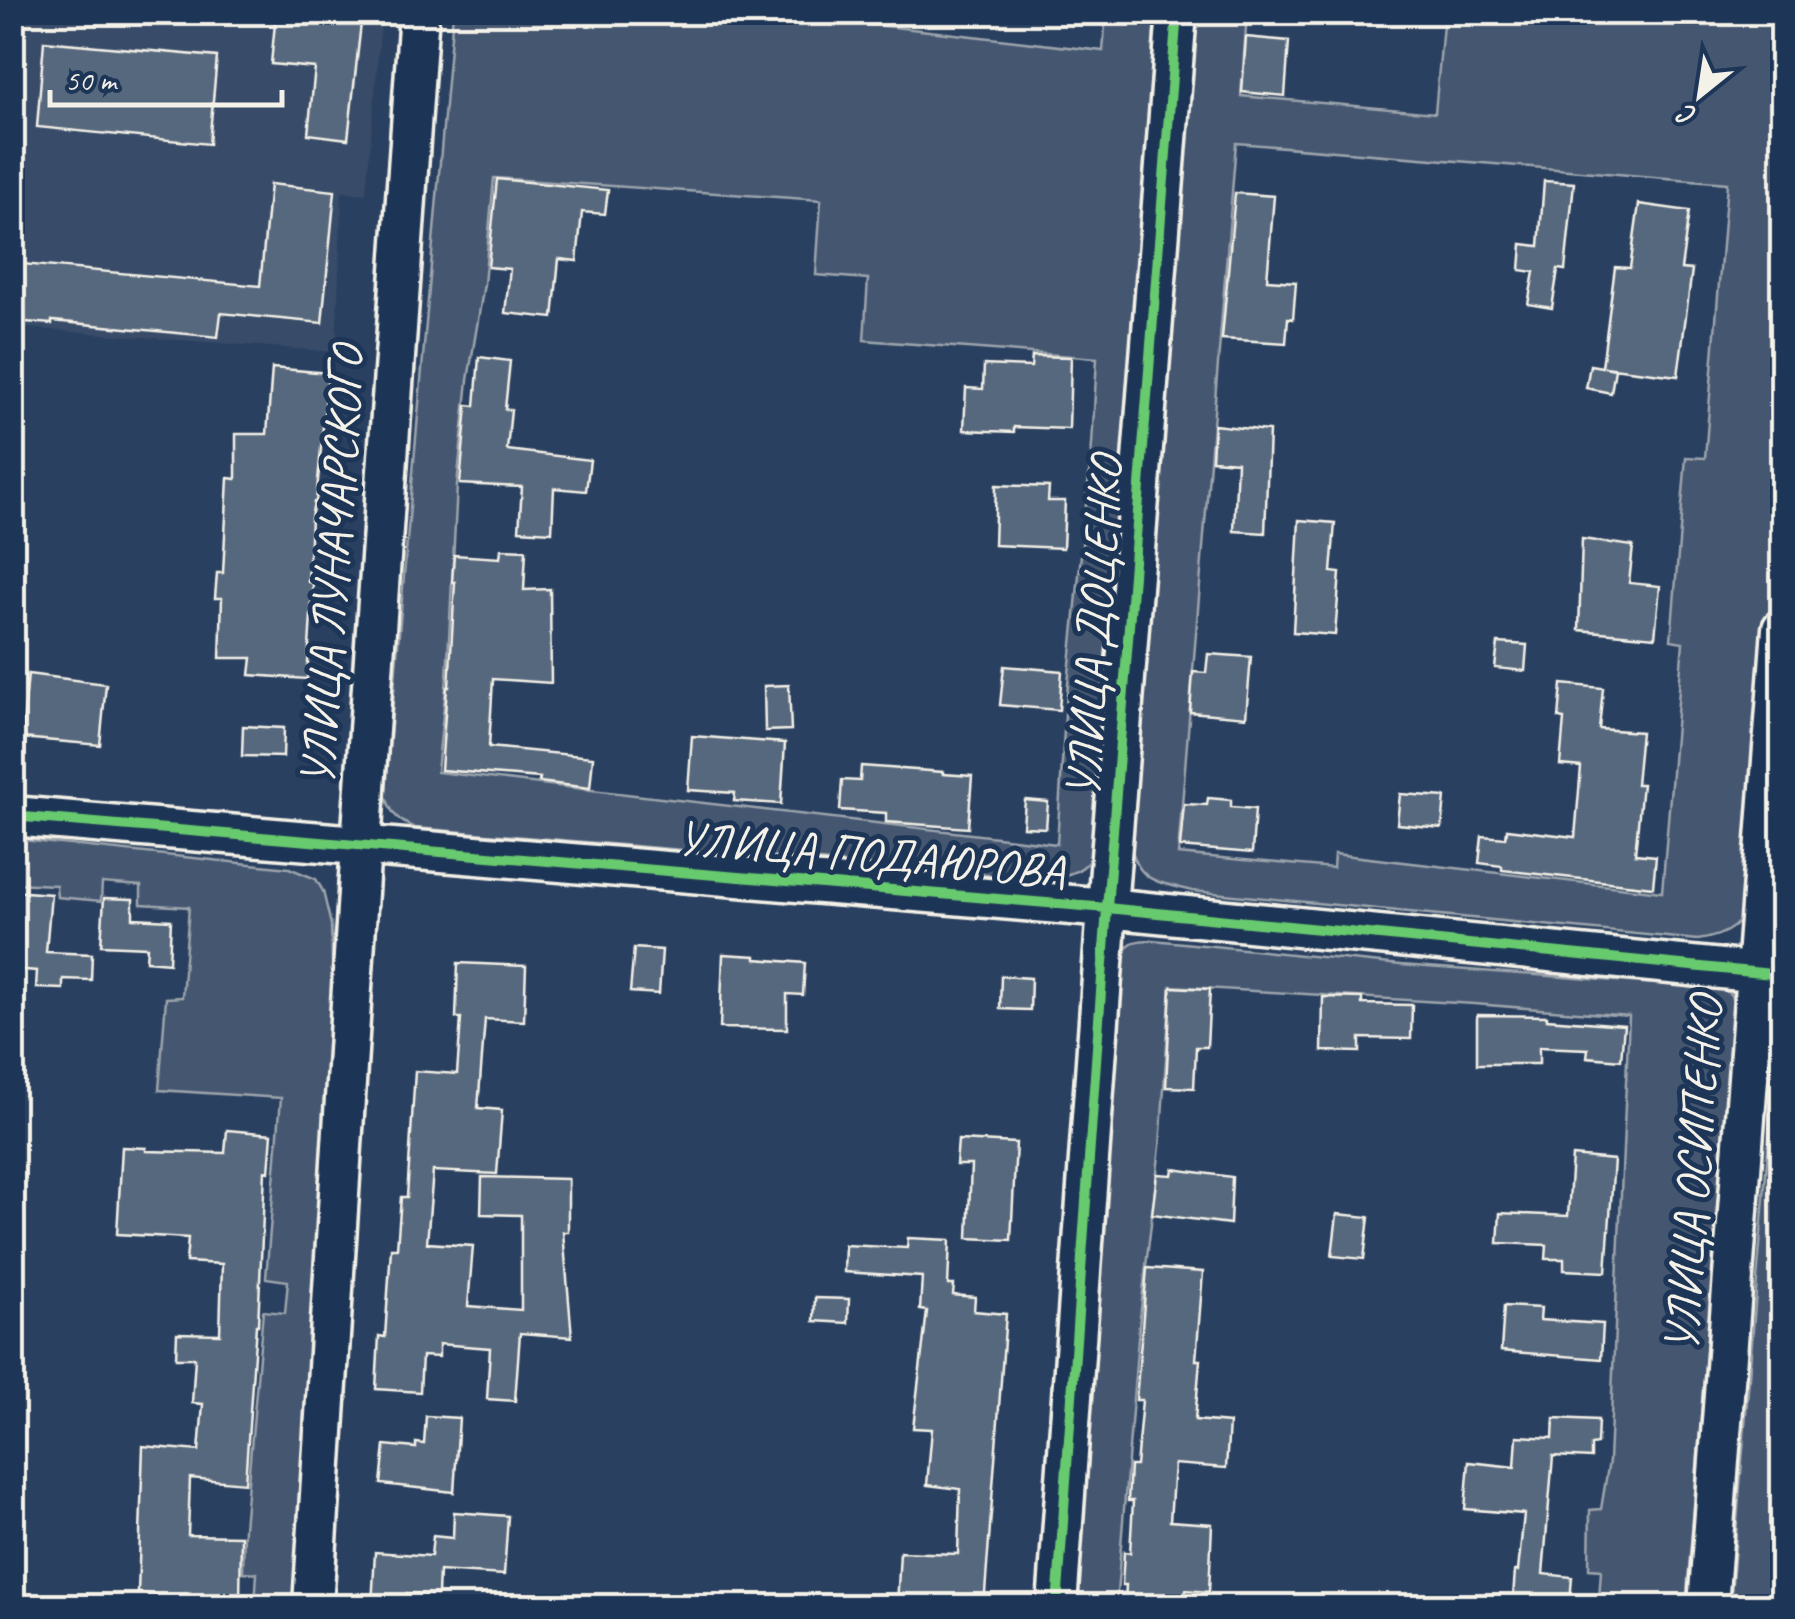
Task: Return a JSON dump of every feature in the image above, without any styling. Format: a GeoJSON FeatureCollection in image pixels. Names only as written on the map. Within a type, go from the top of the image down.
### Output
{"type":"FeatureCollection","features":[{"type":"Feature","properties":{"kind":"street","name":"УЛИЦА ЛУНАЧАРСКОГО"},"geometry":{"type":"LineString","coordinates":[[312,1606],[420,12]]}},
{"type":"Feature","properties":{"kind":"street","name":"УЛИЦА ДОЦЕНКО"},"geometry":{"type":"LineString","coordinates":[[1057,1606],[1176,12]]}},
{"type":"Feature","properties":{"kind":"street","name":"УЛИЦА ОСИПЕНКО"},"geometry":{"type":"LineString","coordinates":[[1708,1606],[1770,973],[1782,628]]}},
{"type":"Feature","properties":{"kind":"street","name":"УЛИЦА ПОДАЮРОВА"},"geometry":{"type":"LineString","coordinates":[[12,816],[1107,908],[1770,973]]}},
{"type":"Feature","properties":{"kind":"shaded area"},"geometry":{"type":"Polygon","coordinates":[[[12,13],[382,13],[366,194],[342,192],[336,352],[13,327],[12,13]]]}},
{"type":"Feature","properties":{"kind":"shaded area"},"geometry":{"type":"Polygon","coordinates":[[[453,13],[840,13],[842,21],[1103,51],[1106,13],[1155,13],[1103,818],[1096,847],[1086,864],[1068,874],[1039,879],[415,828],[395,815],[385,794],[453,13]],[[494,178],[457,485],[447,678],[437,772],[1057,844],[1097,358],[864,340],[868,279],[816,275],[821,200],[494,178]]]}},
{"type":"Feature","properties":{"kind":"shaded area"},"geometry":{"type":"Polygon","coordinates":[[[1192,13],[1247,13],[1241,96],[1435,113],[1444,13],[1782,13],[1782,537],[1754,892],[1740,920],[1719,935],[1698,940],[1193,891],[1147,876],[1136,861],[1128,833],[1192,13]],[[1236,143],[1178,854],[1333,868],[1334,854],[1662,892],[1683,642],[1671,640],[1686,457],[1705,458],[1727,183],[1236,143]]]}},
{"type":"Feature","properties":{"kind":"shaded area"},"geometry":{"type":"Polygon","coordinates":[[[13,839],[289,868],[316,879],[323,891],[331,925],[335,1055],[301,1606],[255,1606],[257,1573],[243,1572],[263,1311],[285,1313],[288,1281],[266,1278],[281,1098],[159,1090],[166,998],[182,997],[189,907],[141,904],[141,886],[102,883],[101,901],[57,897],[56,885],[13,883],[13,839]]]}},
{"type":"Feature","properties":{"kind":"shaded area"},"geometry":{"type":"Polygon","coordinates":[[[1153,940],[1401,965],[1723,989],[1731,995],[1734,1006],[1686,1606],[1581,1606],[1582,1600],[1599,1600],[1601,1570],[1589,1569],[1590,1510],[1601,1509],[1609,1461],[1629,1016],[1171,986],[1160,1147],[1139,1326],[1116,1606],[1070,1606],[1122,956],[1134,942],[1153,940]]]}},
{"type":"Feature","properties":{"kind":"shaded area"},"geometry":{"type":"Polygon","coordinates":[[[1781,992],[1782,1606],[1730,1606],[1781,992]]]}},
{"type":"Feature","properties":{"kind":"building"},"geometry":{"type":"Polygon","coordinates":[[[276,13],[361,23],[348,139],[308,134],[315,68],[271,64],[276,13]]]}},
{"type":"Feature","properties":{"kind":"building"},"geometry":{"type":"Polygon","coordinates":[[[1246,37],[1289,41],[1285,96],[1242,92],[1246,37]]]}},
{"type":"Feature","properties":{"kind":"building"},"geometry":{"type":"Polygon","coordinates":[[[44,41],[217,57],[209,144],[37,127],[44,41]]]}},
{"type":"Feature","properties":{"kind":"building"},"geometry":{"type":"Polygon","coordinates":[[[497,179],[608,190],[605,214],[582,212],[577,261],[559,259],[553,318],[505,313],[510,269],[488,267],[497,179]]]}},
{"type":"Feature","properties":{"kind":"building"},"geometry":{"type":"Polygon","coordinates":[[[1544,181],[1574,183],[1565,270],[1558,269],[1552,308],[1528,304],[1534,272],[1520,270],[1522,244],[1539,246],[1544,181]]]}},
{"type":"Feature","properties":{"kind":"building"},"geometry":{"type":"Polygon","coordinates":[[[270,184],[335,191],[322,323],[221,313],[218,337],[52,321],[12,321],[12,263],[260,286],[270,184]]]}},
{"type":"Feature","properties":{"kind":"building"},"geometry":{"type":"Polygon","coordinates":[[[1235,193],[1274,196],[1267,280],[1296,282],[1293,319],[1288,318],[1286,343],[1222,339],[1235,193]]]}},
{"type":"Feature","properties":{"kind":"building"},"geometry":{"type":"Polygon","coordinates":[[[1639,204],[1689,211],[1681,269],[1692,270],[1678,376],[1604,367],[1615,369],[1611,393],[1586,388],[1590,365],[1602,367],[1615,267],[1630,268],[1639,204]]]}},
{"type":"Feature","properties":{"kind":"building"},"geometry":{"type":"Polygon","coordinates":[[[1032,356],[1071,357],[1069,429],[964,430],[966,388],[983,389],[984,365],[1031,367],[1032,356]]]}},
{"type":"Feature","properties":{"kind":"building"},"geometry":{"type":"Polygon","coordinates":[[[479,357],[510,361],[505,409],[511,410],[507,450],[590,460],[586,491],[554,488],[552,532],[519,530],[522,487],[460,484],[467,405],[475,406],[479,357]]]}},
{"type":"Feature","properties":{"kind":"building"},"geometry":{"type":"Polygon","coordinates":[[[272,368],[328,373],[316,502],[311,518],[308,582],[313,583],[307,679],[250,675],[252,658],[220,658],[222,598],[215,598],[217,573],[223,573],[228,478],[236,479],[236,434],[267,434],[272,368]]]}},
{"type":"Feature","properties":{"kind":"building"},"geometry":{"type":"Polygon","coordinates":[[[1214,425],[1269,431],[1265,533],[1234,531],[1237,462],[1212,460],[1214,425]]]}},
{"type":"Feature","properties":{"kind":"building"},"geometry":{"type":"Polygon","coordinates":[[[996,485],[1049,487],[1048,501],[1065,501],[1063,548],[994,545],[996,485]]]}},
{"type":"Feature","properties":{"kind":"building"},"geometry":{"type":"Polygon","coordinates":[[[1299,520],[1335,523],[1331,572],[1340,573],[1335,635],[1293,632],[1299,520]]]}},
{"type":"Feature","properties":{"kind":"building"},"geometry":{"type":"Polygon","coordinates":[[[1582,539],[1633,546],[1629,583],[1660,586],[1655,637],[1579,630],[1582,539]]]}},
{"type":"Feature","properties":{"kind":"building"},"geometry":{"type":"Polygon","coordinates":[[[501,549],[526,550],[524,590],[550,589],[551,683],[493,679],[489,747],[593,757],[590,788],[539,782],[540,778],[441,770],[454,555],[500,558],[501,549]]]}},
{"type":"Feature","properties":{"kind":"building"},"geometry":{"type":"Polygon","coordinates":[[[1498,643],[1527,645],[1525,671],[1495,668],[1498,643]]]}},
{"type":"Feature","properties":{"kind":"building"},"geometry":{"type":"Polygon","coordinates":[[[1208,654],[1251,657],[1246,717],[1190,712],[1193,672],[1206,673],[1208,654]]]}},
{"type":"Feature","properties":{"kind":"building"},"geometry":{"type":"Polygon","coordinates":[[[1004,666],[1062,671],[1059,710],[1000,705],[1004,666]]]}},
{"type":"Feature","properties":{"kind":"building"},"geometry":{"type":"Polygon","coordinates":[[[28,674],[106,684],[100,745],[22,738],[28,674]]]}},
{"type":"Feature","properties":{"kind":"building"},"geometry":{"type":"Polygon","coordinates":[[[1562,684],[1603,688],[1599,729],[1641,732],[1636,784],[1642,784],[1635,854],[1656,856],[1653,887],[1502,870],[1502,866],[1479,863],[1482,836],[1506,838],[1507,829],[1575,837],[1581,767],[1560,765],[1562,684]]]}},
{"type":"Feature","properties":{"kind":"building"},"geometry":{"type":"Polygon","coordinates":[[[789,685],[791,730],[765,731],[764,686],[789,685]]]}},
{"type":"Feature","properties":{"kind":"building"},"geometry":{"type":"Polygon","coordinates":[[[243,726],[284,728],[283,757],[242,756],[243,726]]]}},
{"type":"Feature","properties":{"kind":"building"},"geometry":{"type":"Polygon","coordinates":[[[692,736],[785,743],[781,804],[734,801],[735,793],[688,790],[692,736]]]}},
{"type":"Feature","properties":{"kind":"building"},"geometry":{"type":"Polygon","coordinates":[[[861,766],[972,776],[968,828],[886,822],[886,813],[840,810],[842,780],[860,781],[861,766]]]}},
{"type":"Feature","properties":{"kind":"building"},"geometry":{"type":"Polygon","coordinates":[[[1400,794],[1445,797],[1442,828],[1397,824],[1400,794]]]}},
{"type":"Feature","properties":{"kind":"building"},"geometry":{"type":"Polygon","coordinates":[[[1208,798],[1231,800],[1231,807],[1255,809],[1252,853],[1180,847],[1184,804],[1207,805],[1208,798]]]}},
{"type":"Feature","properties":{"kind":"building"},"geometry":{"type":"Polygon","coordinates":[[[1025,800],[1048,802],[1046,828],[1023,827],[1025,800]]]}},
{"type":"Feature","properties":{"kind":"building"},"geometry":{"type":"Polygon","coordinates":[[[12,891],[51,894],[46,952],[92,954],[91,980],[63,979],[63,989],[36,988],[37,971],[12,969],[12,891]]]}},
{"type":"Feature","properties":{"kind":"building"},"geometry":{"type":"Polygon","coordinates":[[[104,898],[133,899],[133,918],[171,920],[169,963],[146,961],[147,947],[101,945],[104,898]]]}},
{"type":"Feature","properties":{"kind":"building"},"geometry":{"type":"Polygon","coordinates":[[[634,948],[662,950],[659,994],[630,992],[634,948]]]}},
{"type":"Feature","properties":{"kind":"building"},"geometry":{"type":"Polygon","coordinates":[[[723,954],[805,963],[803,995],[787,994],[787,1029],[720,1028],[723,954]]]}},
{"type":"Feature","properties":{"kind":"building"},"geometry":{"type":"Polygon","coordinates":[[[458,963],[526,966],[524,1021],[485,1019],[478,1108],[502,1110],[497,1174],[433,1171],[427,1243],[473,1246],[468,1306],[521,1310],[521,1215],[481,1214],[482,1177],[568,1179],[568,1232],[563,1232],[572,1337],[520,1333],[515,1401],[487,1399],[490,1348],[439,1344],[439,1357],[422,1356],[420,1392],[376,1389],[379,1336],[385,1337],[391,1248],[397,1248],[401,1197],[407,1197],[415,1071],[457,1074],[461,1018],[456,1018],[458,963]]]}},
{"type":"Feature","properties":{"kind":"building"},"geometry":{"type":"Polygon","coordinates":[[[1001,976],[1031,978],[1030,1010],[1000,1009],[1001,976]]]}},
{"type":"Feature","properties":{"kind":"building"},"geometry":{"type":"Polygon","coordinates":[[[1171,987],[1210,989],[1207,1047],[1196,1047],[1194,1088],[1166,1087],[1171,987]]]}},
{"type":"Feature","properties":{"kind":"building"},"geometry":{"type":"Polygon","coordinates":[[[1323,997],[1362,998],[1362,1004],[1412,1005],[1411,1039],[1360,1038],[1360,1052],[1322,1051],[1323,997]]]}},
{"type":"Feature","properties":{"kind":"building"},"geometry":{"type":"Polygon","coordinates":[[[1477,1015],[1547,1016],[1624,1025],[1621,1060],[1587,1057],[1588,1049],[1539,1047],[1539,1064],[1477,1064],[1477,1015]]]}},
{"type":"Feature","properties":{"kind":"building"},"geometry":{"type":"Polygon","coordinates":[[[227,1130],[272,1134],[269,1172],[265,1171],[245,1483],[190,1478],[188,1535],[241,1536],[240,1602],[138,1593],[143,1446],[199,1451],[203,1404],[192,1403],[195,1358],[176,1358],[177,1333],[220,1334],[222,1264],[186,1262],[188,1238],[117,1234],[122,1147],[225,1153],[227,1130]]]}},
{"type":"Feature","properties":{"kind":"building"},"geometry":{"type":"Polygon","coordinates":[[[958,1140],[1016,1143],[1011,1240],[968,1238],[971,1165],[956,1165],[958,1140]]]}},
{"type":"Feature","properties":{"kind":"building"},"geometry":{"type":"Polygon","coordinates":[[[1572,1156],[1614,1160],[1606,1272],[1564,1270],[1564,1259],[1546,1259],[1547,1245],[1498,1243],[1500,1213],[1568,1216],[1572,1156]]]}},
{"type":"Feature","properties":{"kind":"building"},"geometry":{"type":"Polygon","coordinates":[[[1173,1169],[1232,1177],[1230,1224],[1152,1214],[1157,1174],[1172,1175],[1173,1169]]]}},
{"type":"Feature","properties":{"kind":"building"},"geometry":{"type":"Polygon","coordinates":[[[1337,1214],[1369,1217],[1364,1259],[1332,1256],[1337,1214]]]}},
{"type":"Feature","properties":{"kind":"building"},"geometry":{"type":"Polygon","coordinates":[[[908,1238],[950,1240],[948,1285],[954,1285],[953,1295],[975,1297],[974,1311],[1006,1314],[984,1606],[897,1606],[900,1552],[958,1554],[960,1489],[927,1485],[932,1429],[913,1428],[927,1311],[920,1310],[922,1277],[844,1272],[845,1245],[907,1248],[908,1238]]]}},
{"type":"Feature","properties":{"kind":"building"},"geometry":{"type":"Polygon","coordinates":[[[1147,1268],[1203,1272],[1195,1420],[1229,1423],[1226,1468],[1174,1464],[1170,1521],[1212,1524],[1209,1592],[1186,1590],[1184,1606],[1125,1602],[1126,1585],[1122,1585],[1124,1552],[1130,1553],[1130,1466],[1136,1466],[1142,1400],[1136,1400],[1147,1268]]]}},
{"type":"Feature","properties":{"kind":"building"},"geometry":{"type":"Polygon","coordinates":[[[815,1298],[849,1299],[848,1323],[814,1321],[815,1298]]]}},
{"type":"Feature","properties":{"kind":"building"},"geometry":{"type":"Polygon","coordinates":[[[1504,1306],[1541,1308],[1540,1320],[1603,1324],[1601,1359],[1501,1351],[1504,1306]]]}},
{"type":"Feature","properties":{"kind":"building"},"geometry":{"type":"Polygon","coordinates":[[[426,1416],[459,1418],[454,1492],[381,1484],[385,1445],[416,1448],[416,1443],[424,1444],[426,1416]]]}},
{"type":"Feature","properties":{"kind":"building"},"geometry":{"type":"Polygon","coordinates":[[[1554,1418],[1598,1420],[1597,1444],[1591,1445],[1591,1458],[1553,1456],[1543,1574],[1572,1577],[1570,1601],[1513,1597],[1524,1514],[1465,1509],[1469,1462],[1515,1467],[1517,1436],[1553,1438],[1554,1418]]]}},
{"type":"Feature","properties":{"kind":"building"},"geometry":{"type":"Polygon","coordinates":[[[454,1512],[508,1516],[504,1575],[439,1571],[438,1595],[407,1593],[406,1606],[372,1606],[375,1552],[431,1556],[433,1536],[453,1538],[454,1512]]]}},
{"type":"Feature","properties":{"kind":"cycle path"},"geometry":{"type":"LineString","coordinates":[[1057,1606],[1177,12]]}},
{"type":"Feature","properties":{"kind":"cycle path"},"geometry":{"type":"LineString","coordinates":[[12,816],[1107,908],[1782,975]]}}]}
